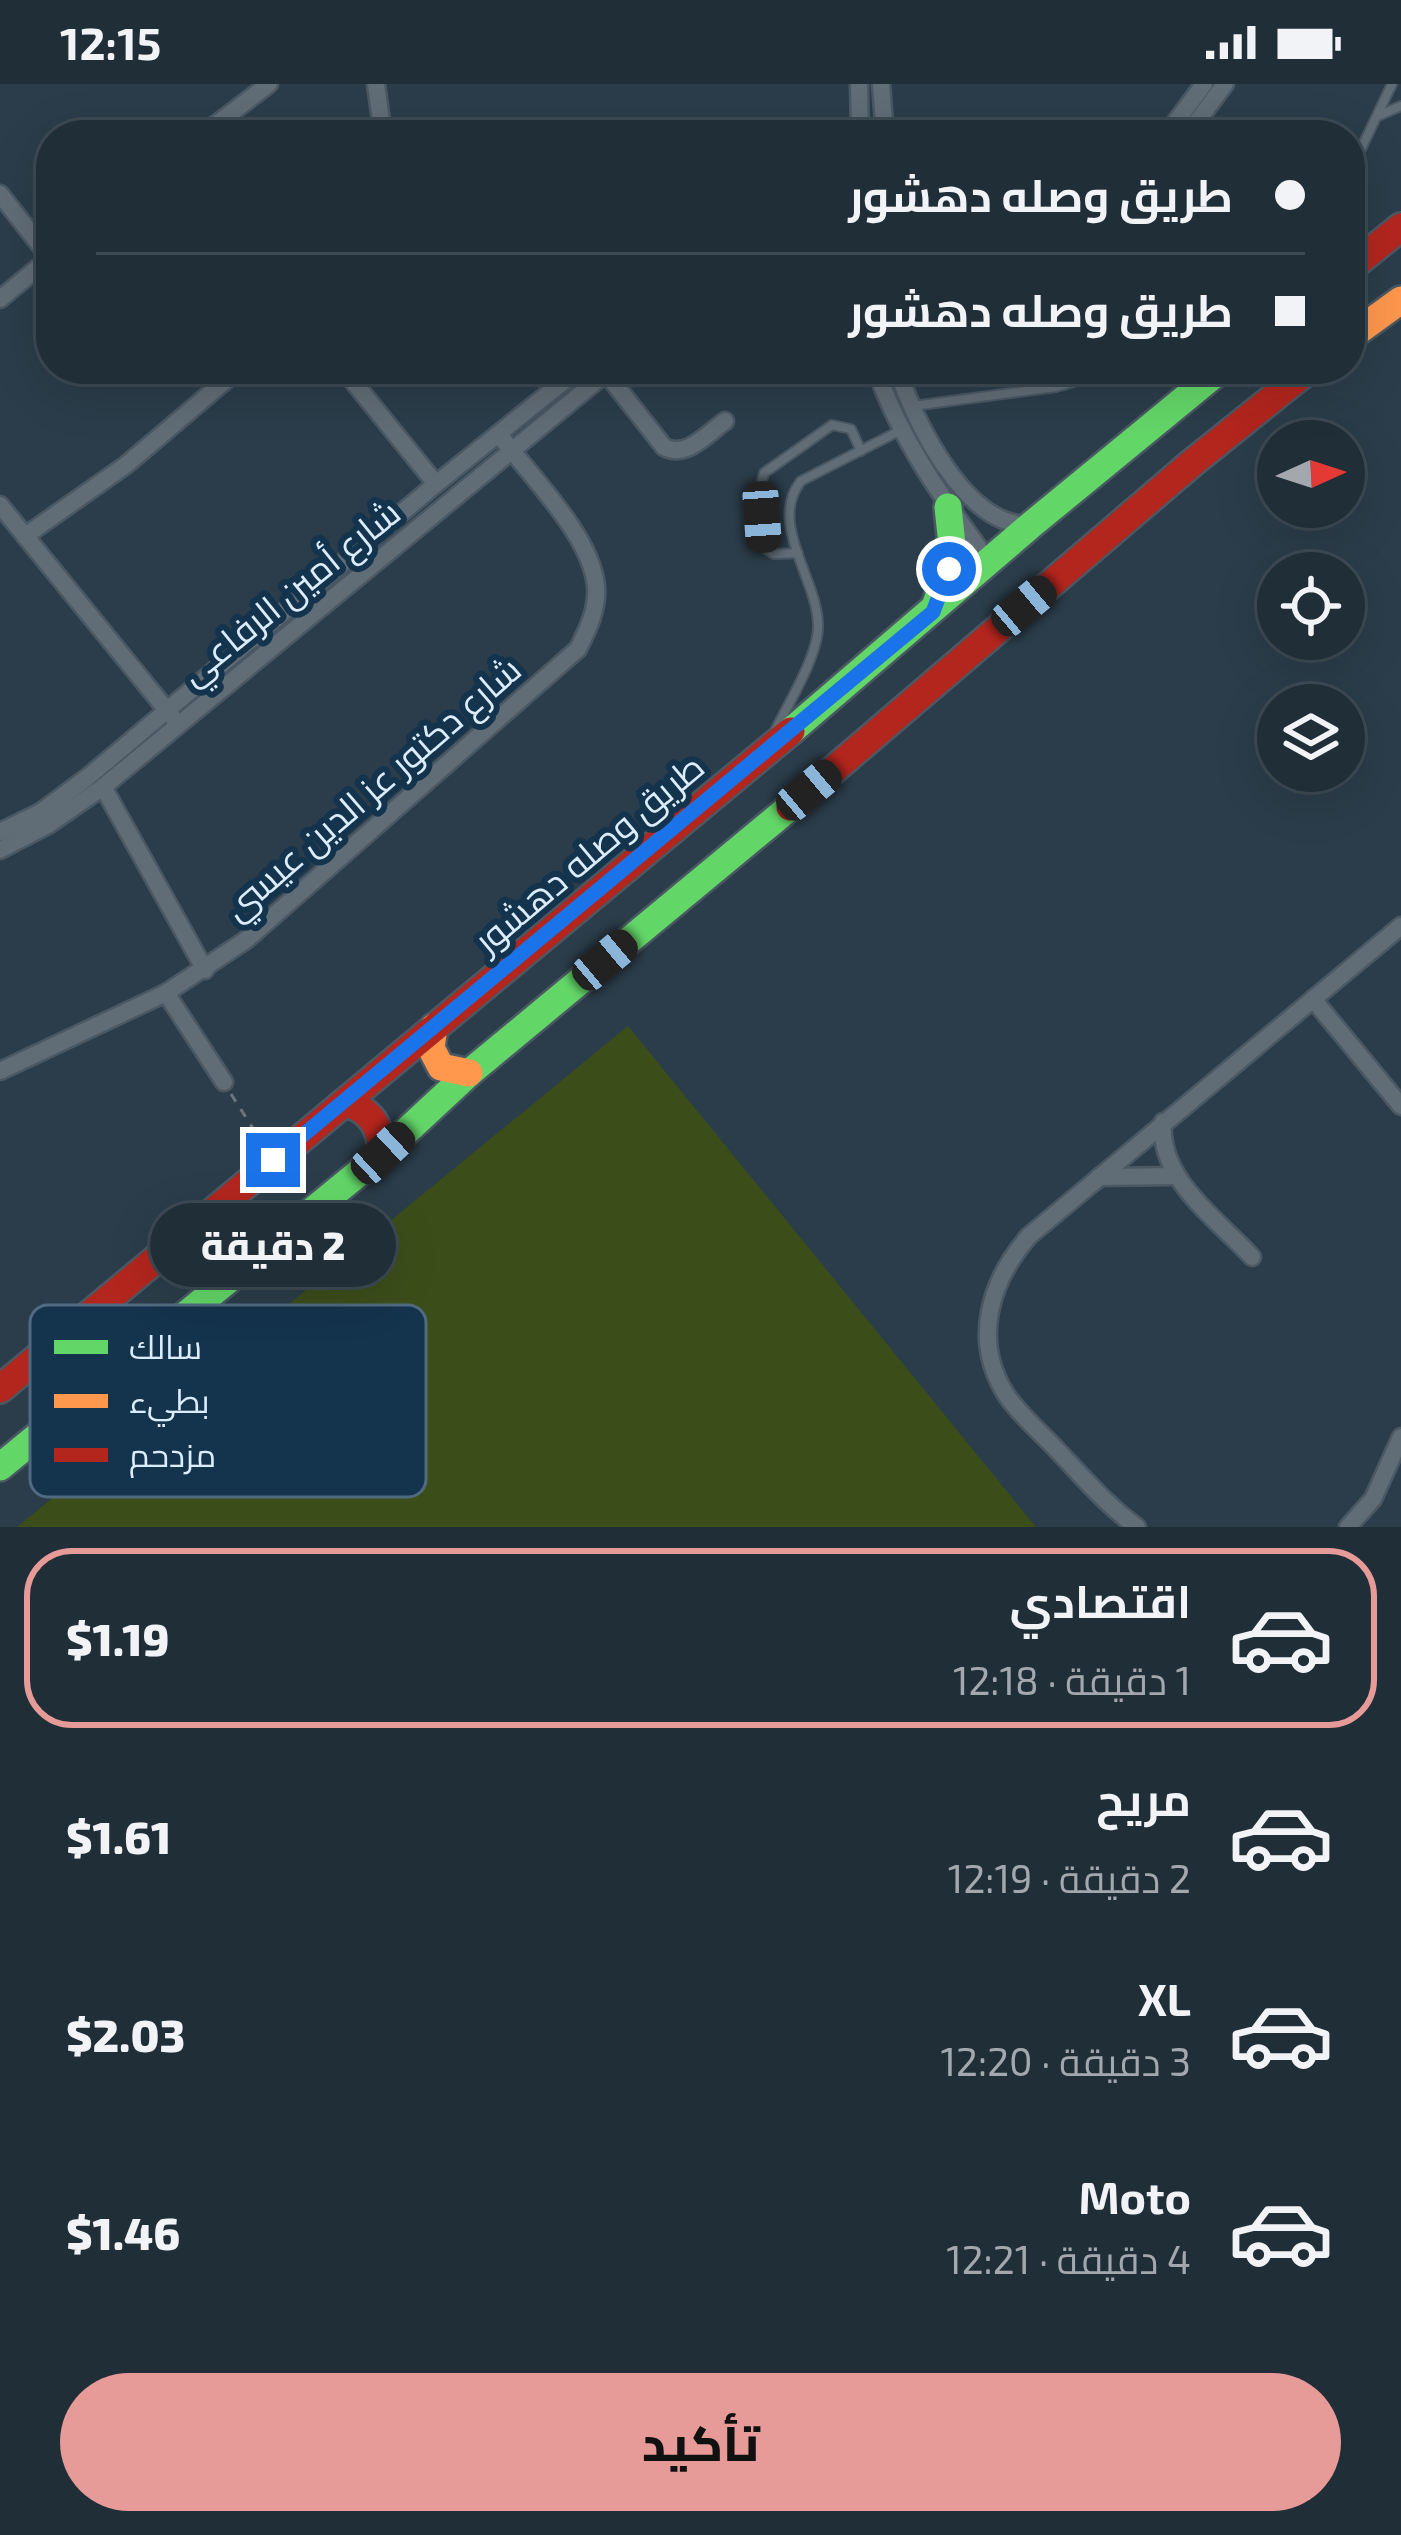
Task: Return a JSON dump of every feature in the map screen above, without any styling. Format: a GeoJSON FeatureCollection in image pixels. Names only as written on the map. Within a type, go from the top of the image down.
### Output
{"type":"FeatureCollection","features":[{"type":"Feature","properties":{"kind":"main road"},"geometry":{"type":"LineString","coordinates":[[1365,256],[1401,227]]}},
{"type":"Feature","properties":{"kind":"main road"},"geometry":{"type":"LineString","coordinates":[[1365,327],[1401,300]]}},
{"type":"Feature","properties":{"kind":"main road","name":"طريق وصله دهشور"},"geometry":{"type":"LineString","coordinates":[[100,1305],[1203,384]]}},
{"type":"Feature","properties":{"kind":"main road"},"geometry":{"type":"LineString","coordinates":[[198,1305],[1291,384]]}},
{"type":"Feature","properties":{"kind":"main road"},"geometry":{"type":"LineString","coordinates":[[933,612],[953,554],[949,507]]}},
{"type":"Feature","properties":{"kind":"main road"},"geometry":{"type":"LineString","coordinates":[[434,1027],[431,1054],[441,1067],[469,1073]]}},
{"type":"Feature","properties":{"kind":"main road"},"geometry":{"type":"LineString","coordinates":[[345,1102],[364,1108],[375,1118],[383,1153]]}},
{"type":"Feature","properties":{"kind":"main road","name":"طريق وصله دهشور"},"geometry":{"type":"LineString","coordinates":[[0,1389],[30,1364]]}},
{"type":"Feature","properties":{"kind":"main road"},"geometry":{"type":"LineString","coordinates":[[0,1467],[30,1442]]}},
{"type":"Feature","properties":{"kind":"street"},"geometry":{"type":"LineString","coordinates":[[222,120],[269,84]]}},
{"type":"Feature","properties":{"kind":"street"},"geometry":{"type":"LineString","coordinates":[[376,84],[381,120]]}},
{"type":"Feature","properties":{"kind":"street"},"geometry":{"type":"LineString","coordinates":[[859,84],[860,120]]}},
{"type":"Feature","properties":{"kind":"street"},"geometry":{"type":"LineString","coordinates":[[881,84],[884,120]]}},
{"type":"Feature","properties":{"kind":"street"},"geometry":{"type":"LineString","coordinates":[[1177,120],[1204,84]]}},
{"type":"Feature","properties":{"kind":"street"},"geometry":{"type":"LineString","coordinates":[[1198,120],[1225,84]]}},
{"type":"Feature","properties":{"kind":"street"},"geometry":{"type":"LineString","coordinates":[[0,194],[36,239]]}},
{"type":"Feature","properties":{"kind":"street"},"geometry":{"type":"LineString","coordinates":[[0,298],[36,268]]}},
{"type":"Feature","properties":{"kind":"street"},"geometry":{"type":"LineString","coordinates":[[25,536],[126,465],[221,384]]}},
{"type":"Feature","properties":{"kind":"street"},"geometry":{"type":"LineString","coordinates":[[355,384],[436,484]]}},
{"type":"Feature","properties":{"kind":"street","name":"شارع أمين الرفاعي"},"geometry":{"type":"LineString","coordinates":[[0,832],[45,819],[103,788],[173,718],[436,484],[561,384]]}},
{"type":"Feature","properties":{"kind":"street","name":"شارع أمين الرفاعي"},"geometry":{"type":"LineString","coordinates":[[0,850],[512,452],[593,384]]}},
{"type":"Feature","properties":{"kind":"street"},"geometry":{"type":"LineString","coordinates":[[618,384],[664,447],[673,452],[686,450],[725,422]]}},
{"type":"Feature","properties":{"kind":"street"},"geometry":{"type":"LineString","coordinates":[[883,384],[931,481],[989,562]]}},
{"type":"Feature","properties":{"kind":"street"},"geometry":{"type":"LineString","coordinates":[[903,384],[948,469],[989,516],[1017,526],[1031,525]]}},
{"type":"Feature","properties":{"kind":"street","name":"شارع دكتور عز الدين عيسي"},"geometry":{"type":"LineString","coordinates":[[0,1072],[205,970],[246,940],[578,650],[592,620],[596,587],[589,555],[499,434]]}},
{"type":"Feature","properties":{"kind":"street"},"geometry":{"type":"LineString","coordinates":[[931,481],[948,469]]}},
{"type":"Feature","properties":{"kind":"street"},"geometry":{"type":"LineString","coordinates":[[0,505],[173,718]]}},
{"type":"Feature","properties":{"kind":"street"},"geometry":{"type":"LineString","coordinates":[[103,788],[205,970]]}},
{"type":"Feature","properties":{"kind":"street"},"geometry":{"type":"LineString","coordinates":[[1136,1527],[1114,1511],[1007,1396],[992,1364],[987,1329],[992,1294],[1006,1262],[1097,1178],[1401,926]]}},
{"type":"Feature","properties":{"kind":"street"},"geometry":{"type":"LineString","coordinates":[[166,992],[224,1082]]}},
{"type":"Feature","properties":{"kind":"street"},"geometry":{"type":"LineString","coordinates":[[1313,999],[1401,1106]]}},
{"type":"Feature","properties":{"kind":"street"},"geometry":{"type":"LineString","coordinates":[[1163,1122],[1164,1150],[1176,1176],[1252,1257]]}},
{"type":"Feature","properties":{"kind":"street"},"geometry":{"type":"LineString","coordinates":[[1097,1178],[1176,1176]]}},
{"type":"Feature","properties":{"kind":"street"},"geometry":{"type":"LineString","coordinates":[[1348,1527],[1373,1499],[1401,1437]]}},
{"type":"Feature","properties":{"kind":"lane"},"geometry":{"type":"LineString","coordinates":[[1365,142],[1392,84]]}},
{"type":"Feature","properties":{"kind":"lane"},"geometry":{"type":"LineString","coordinates":[[1378,116],[1401,106]]}},
{"type":"Feature","properties":{"kind":"lane"},"geometry":{"type":"LineString","coordinates":[[913,406],[1066,384]]}},
{"type":"Feature","properties":{"kind":"lane"},"geometry":{"type":"LineString","coordinates":[[799,553],[774,554],[765,548],[760,489],[764,473],[832,425],[851,429],[861,451]]}},
{"type":"Feature","properties":{"kind":"lane"},"geometry":{"type":"LineString","coordinates":[[768,748],[818,632],[788,510],[796,488],[903,429]]}},
{"type":"Feature","properties":{"kind":"path"},"geometry":{"type":"LineString","coordinates":[[224,1082],[273,1160]]}},
{"type":"Feature","properties":{"kind":"green space"},"geometry":{"type":"Polygon","coordinates":[[[628,1026],[1036,1527],[17,1527],[54,1497],[426,1497],[426,1305],[288,1305],[628,1026]]]}},
{"type":"Feature","properties":{"kind":"traffic: fast"},"geometry":{"type":"LineString","coordinates":[[791,731],[1203,384]]}},
{"type":"Feature","properties":{"kind":"traffic: fast"},"geometry":{"type":"LineString","coordinates":[[935,607],[953,554],[948,507]]}},
{"type":"Feature","properties":{"kind":"traffic: fast"},"geometry":{"type":"LineString","coordinates":[[198,1305],[790,807]]}},
{"type":"Feature","properties":{"kind":"traffic: fast"},"geometry":{"type":"LineString","coordinates":[[0,1467],[30,1442]]}},
{"type":"Feature","properties":{"kind":"traffic: slow"},"geometry":{"type":"LineString","coordinates":[[1365,326],[1401,300]]}},
{"type":"Feature","properties":{"kind":"traffic: slow"},"geometry":{"type":"LineString","coordinates":[[434,1027],[431,1048],[441,1067],[469,1073]]}},
{"type":"Feature","properties":{"kind":"traffic: jam"},"geometry":{"type":"LineString","coordinates":[[1365,256],[1401,227]]}},
{"type":"Feature","properties":{"kind":"traffic: jam"},"geometry":{"type":"LineString","coordinates":[[790,807],[1290,384]]}},
{"type":"Feature","properties":{"kind":"traffic: jam"},"geometry":{"type":"LineString","coordinates":[[101,1305],[791,731]]}},
{"type":"Feature","properties":{"kind":"traffic: jam"},"geometry":{"type":"LineString","coordinates":[[345,1102],[373,1121],[383,1153]]}},
{"type":"Feature","properties":{"kind":"traffic: jam"},"geometry":{"type":"LineString","coordinates":[[0,1389],[30,1364]]}},
{"type":"Feature","properties":{"kind":"route"},"geometry":{"type":"LineString","coordinates":[[273,1160],[933,612],[949,569]]}}]}
